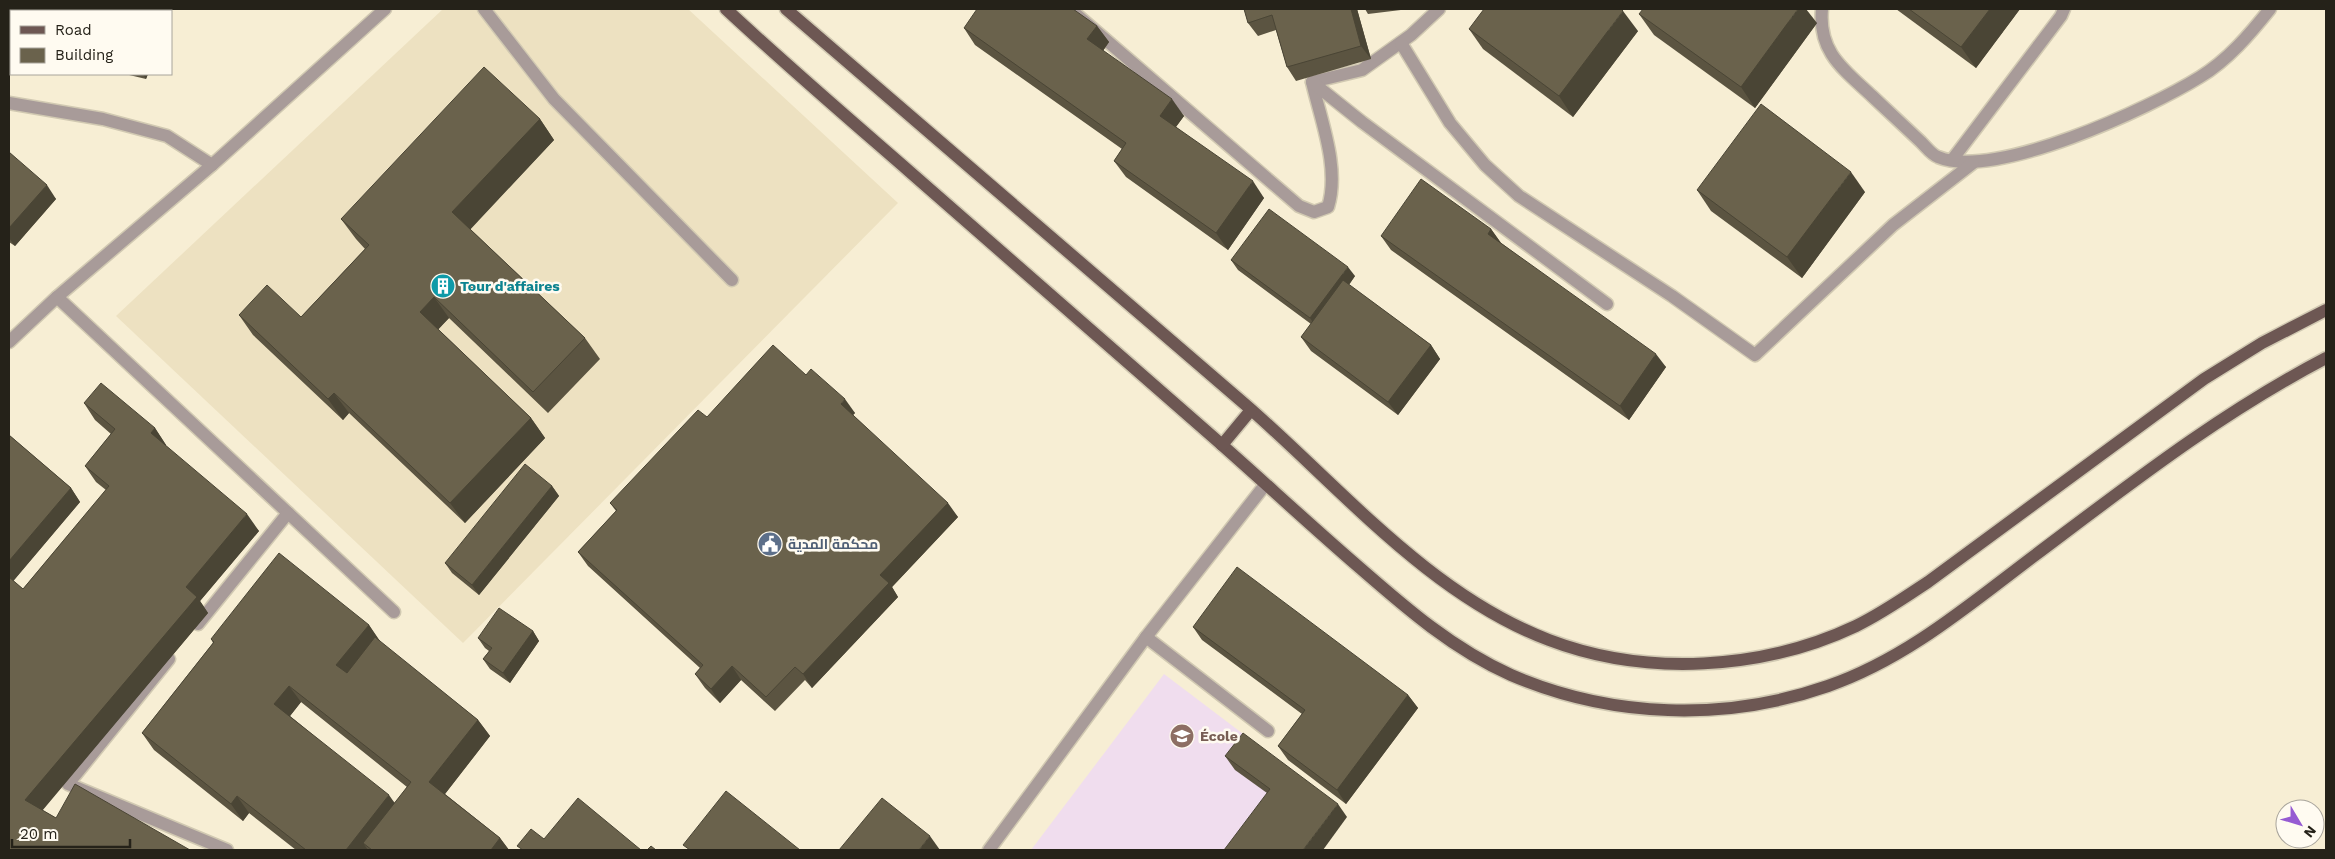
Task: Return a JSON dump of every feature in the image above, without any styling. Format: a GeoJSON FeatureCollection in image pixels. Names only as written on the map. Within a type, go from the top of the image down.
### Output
{"type":"FeatureCollection","features":[{"type":"Feature","properties":{"kind":"main road"},"geometry":{"type":"LineString","coordinates":[[726,9],[1222,445],[1265,485],[1433,630],[1471,654],[1510,674],[1552,690],[1596,702],[1688,711],[1735,708],[1782,700],[1828,686],[1872,668],[1914,645],[2188,441],[2233,410],[2326,358]]}},
{"type":"Feature","properties":{"kind":"main road"},"geometry":{"type":"LineString","coordinates":[[786,9],[1251,410],[1429,572],[1467,600],[1508,623],[1552,642],[1597,654],[1653,662],[1691,664],[1734,661],[1775,654],[1816,642],[1855,626],[1893,606],[2204,379],[2262,343],[2326,310]]}},
{"type":"Feature","properties":{"kind":"main road"},"geometry":{"type":"LineString","coordinates":[[1222,445],[1251,410]]}},
{"type":"Feature","properties":{"kind":"street"},"geometry":{"type":"LineString","coordinates":[[9,342],[57,297],[212,165],[385,9]]}},
{"type":"Feature","properties":{"kind":"street"},"geometry":{"type":"LineString","coordinates":[[484,9],[554,99],[732,280]]}},
{"type":"Feature","properties":{"kind":"street"},"geometry":{"type":"LineString","coordinates":[[1070,9],[1299,206],[1314,212],[1328,207],[1333,191],[1327,143],[1312,82]]}},
{"type":"Feature","properties":{"kind":"street"},"geometry":{"type":"LineString","coordinates":[[1312,82],[1362,70],[1401,43],[1439,9]]}},
{"type":"Feature","properties":{"kind":"street"},"geometry":{"type":"LineString","coordinates":[[1822,9],[1821,18],[1826,46],[1841,68],[1938,157],[1972,163],[2018,156],[2135,112],[2202,76],[2244,42],[2270,9]]}},
{"type":"Feature","properties":{"kind":"street"},"geometry":{"type":"LineString","coordinates":[[1952,160],[2061,16],[2064,9]]}},
{"type":"Feature","properties":{"kind":"street"},"geometry":{"type":"LineString","coordinates":[[1401,43],[1450,123],[1485,165],[1519,196],[1672,296],[1755,355],[1893,225],[1972,163]]}},
{"type":"Feature","properties":{"kind":"street"},"geometry":{"type":"LineString","coordinates":[[1312,82],[1362,122],[1607,304]]}},
{"type":"Feature","properties":{"kind":"street"},"geometry":{"type":"LineString","coordinates":[[9,103],[103,119],[167,136],[212,165]]}},
{"type":"Feature","properties":{"kind":"street"},"geometry":{"type":"LineString","coordinates":[[57,297],[394,612]]}},
{"type":"Feature","properties":{"kind":"street"},"geometry":{"type":"LineString","coordinates":[[989,850],[1146,637],[1265,485]]}},
{"type":"Feature","properties":{"kind":"street"},"geometry":{"type":"LineString","coordinates":[[187,637],[288,513]]}},
{"type":"Feature","properties":{"kind":"street"},"geometry":{"type":"LineString","coordinates":[[1146,637],[1268,731]]}},
{"type":"Feature","properties":{"kind":"street"},"geometry":{"type":"LineString","coordinates":[[175,652],[68,784],[227,850]]}},
{"type":"Feature","properties":{"kind":"shaded area"},"geometry":{"type":"Polygon","coordinates":[[[443,9],[688,9],[898,203],[463,643],[116,316],[443,9]]]}},
{"type":"Feature","properties":{"kind":"shaded area","name":"École"},"geometry":{"type":"Polygon","coordinates":[[[1164,674],[1329,799],[1290,850],[1031,850],[1164,674]]]}},
{"type":"Feature","properties":{"kind":"building"},"geometry":{"type":"Polygon","coordinates":[[[9,9],[151,9],[10,10],[9,50],[9,9]]]}},
{"type":"Feature","properties":{"kind":"building"},"geometry":{"type":"Polygon","coordinates":[[[977,9],[1073,9],[1097,26],[1087,39],[1172,99],[1160,116],[1253,181],[1216,233],[1114,161],[1126,143],[964,28],[977,9]]]}},
{"type":"Feature","properties":{"kind":"building"},"geometry":{"type":"Polygon","coordinates":[[[1244,9],[1351,9],[1361,46],[1287,67],[1272,15],[1248,23],[1244,9]]]}},
{"type":"Feature","properties":{"kind":"building"},"geometry":{"type":"Polygon","coordinates":[[[1484,9],[1621,9],[1623,11],[1559,96],[1469,29],[1484,9]]]}},
{"type":"Feature","properties":{"kind":"building"},"geometry":{"type":"Polygon","coordinates":[[[1643,9],[1798,9],[1741,87],[1639,14],[1643,9]]]}},
{"type":"Feature","properties":{"kind":"building"},"geometry":{"type":"Polygon","coordinates":[[[1909,9],[1990,9],[1961,47],[1909,9]]]}},
{"type":"Feature","properties":{"kind":"building","name":"Tour d'affaires"},"geometry":{"type":"Polygon","coordinates":[[[484,67],[540,119],[452,212],[585,338],[533,392],[434,297],[420,312],[531,418],[450,503],[334,393],[328,399],[239,315],[267,285],[301,317],[369,245],[341,219],[484,67]]]}},
{"type":"Feature","properties":{"kind":"building"},"geometry":{"type":"Polygon","coordinates":[[[1761,104],[1851,172],[1787,257],[1697,190],[1761,104]]]}},
{"type":"Feature","properties":{"kind":"building"},"geometry":{"type":"Polygon","coordinates":[[[9,152],[47,185],[9,228],[9,152]]]}},
{"type":"Feature","properties":{"kind":"building"},"geometry":{"type":"Polygon","coordinates":[[[1421,179],[1491,229],[1488,234],[1656,354],[1620,406],[1381,236],[1421,179]]]}},
{"type":"Feature","properties":{"kind":"building"},"geometry":{"type":"Polygon","coordinates":[[[1269,209],[1348,267],[1310,318],[1231,260],[1269,209]]]}},
{"type":"Feature","properties":{"kind":"building"},"geometry":{"type":"Polygon","coordinates":[[[1343,280],[1431,345],[1388,402],[1301,337],[1343,280]]]}},
{"type":"Feature","properties":{"kind":"building","name":"محكمة المدية"},"geometry":{"type":"Polygon","coordinates":[[[773,345],[806,375],[811,369],[845,399],[841,404],[948,503],[880,575],[889,583],[803,674],[795,667],[766,697],[732,666],[711,689],[695,674],[703,665],[578,552],[617,510],[610,503],[698,410],[707,417],[773,345]]]}},
{"type":"Feature","properties":{"kind":"building"},"geometry":{"type":"Polygon","coordinates":[[[101,383],[155,428],[151,433],[247,514],[186,587],[197,597],[25,800],[56,818],[75,784],[190,850],[9,850],[9,577],[23,589],[109,486],[85,466],[115,429],[84,403],[101,383]]]}},
{"type":"Feature","properties":{"kind":"building"},"geometry":{"type":"Polygon","coordinates":[[[9,435],[71,488],[9,561],[9,435]]]}},
{"type":"Feature","properties":{"kind":"building"},"geometry":{"type":"Polygon","coordinates":[[[525,464],[552,486],[472,585],[445,563],[525,464]]]}},
{"type":"Feature","properties":{"kind":"building"},"geometry":{"type":"Polygon","coordinates":[[[279,553],[369,625],[336,665],[347,673],[375,637],[478,720],[429,782],[500,838],[491,850],[372,850],[363,843],[411,782],[289,686],[274,704],[389,795],[346,850],[306,850],[237,796],[231,804],[142,733],[214,642],[211,639],[279,553]]]}},
{"type":"Feature","properties":{"kind":"building"},"geometry":{"type":"Polygon","coordinates":[[[1237,567],[1408,695],[1337,790],[1278,746],[1305,710],[1193,627],[1237,567]]]}},
{"type":"Feature","properties":{"kind":"building"},"geometry":{"type":"Polygon","coordinates":[[[499,608],[533,631],[503,673],[483,659],[492,648],[478,638],[499,608]]]}},
{"type":"Feature","properties":{"kind":"building"},"geometry":{"type":"Polygon","coordinates":[[[1243,733],[1338,804],[1303,850],[1224,850],[1270,789],[1225,756],[1243,733]]]}},
{"type":"Feature","properties":{"kind":"building"},"geometry":{"type":"Polygon","coordinates":[[[726,791],[800,850],[690,850],[683,845],[726,791]]]}},
{"type":"Feature","properties":{"kind":"building"},"geometry":{"type":"Polygon","coordinates":[[[578,798],[641,850],[523,850],[517,846],[531,829],[544,839],[578,798]]]}},
{"type":"Feature","properties":{"kind":"building"},"geometry":{"type":"Polygon","coordinates":[[[882,798],[930,836],[919,850],[839,850],[882,798]]]}},
{"type":"Feature","properties":{"kind":"building"},"geometry":{"type":"Polygon","coordinates":[[[651,846],[656,850],[647,850],[651,846]]]}},
{"type":"Feature","properties":{"kind":"place","name":"Tour d'affaires"},"geometry":{"type":"Point","coordinates":[443,286]}},
{"type":"Feature","properties":{"kind":"place","name":"محكمة المدية"},"geometry":{"type":"Point","coordinates":[770,544]}},
{"type":"Feature","properties":{"kind":"place","name":"École"},"geometry":{"type":"Point","coordinates":[1182,736]}}]}
